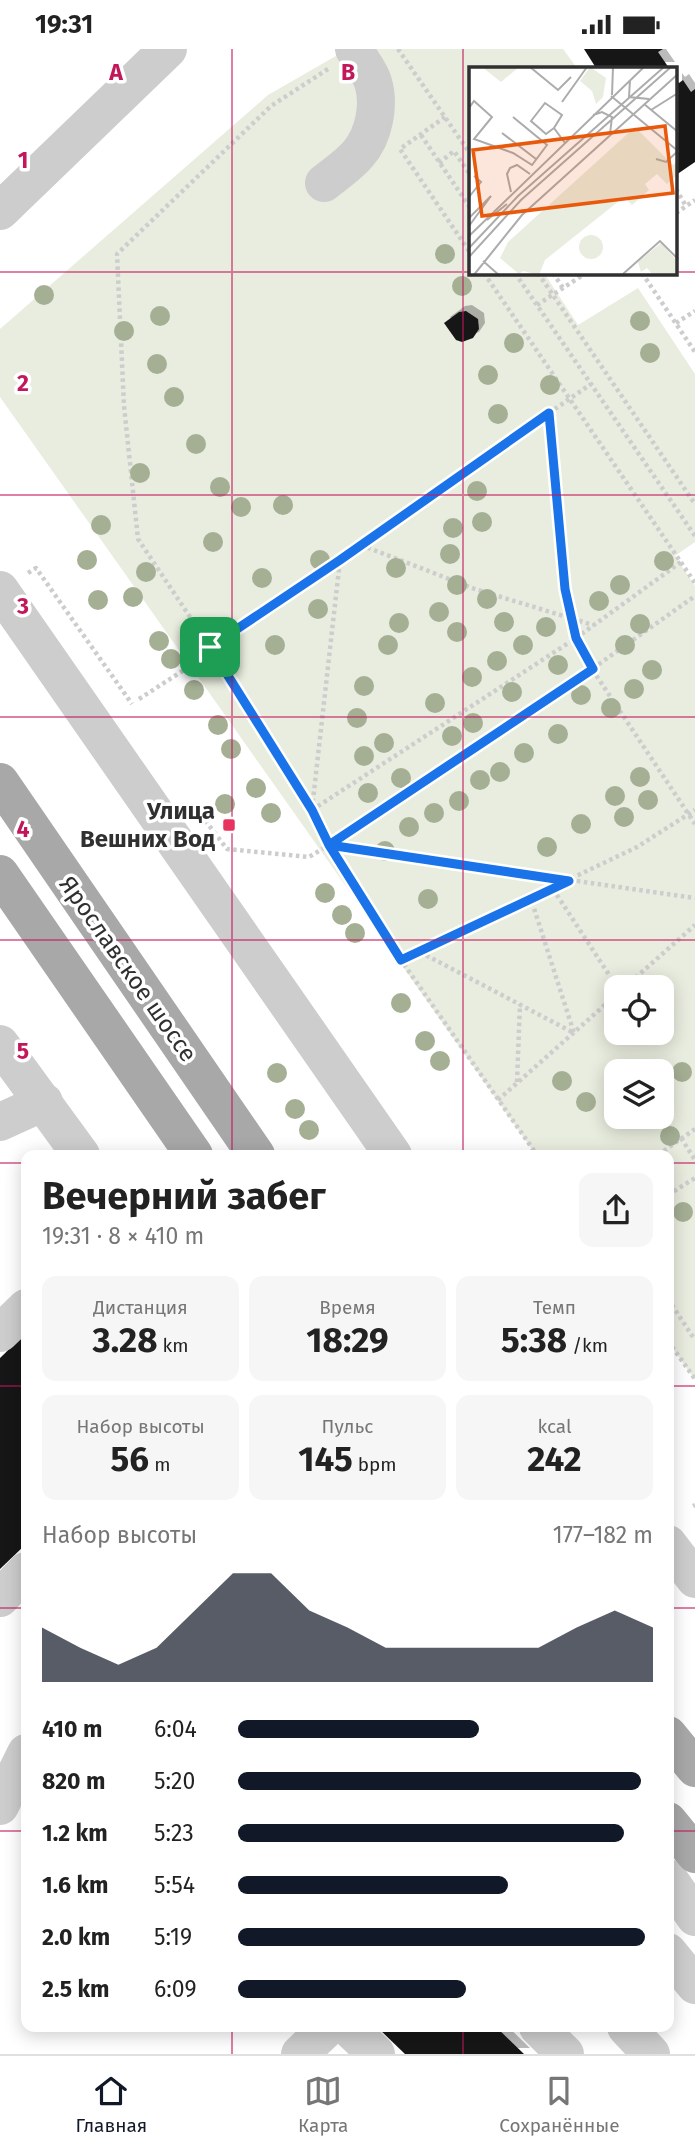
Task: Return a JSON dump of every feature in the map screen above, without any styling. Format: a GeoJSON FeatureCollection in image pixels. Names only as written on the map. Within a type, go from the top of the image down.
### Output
{"type":"FeatureCollection","features":[{"type":"Feature","properties":{"kind":"main road","name":"Ярославское шоссе"},"geometry":{"type":"LineString","coordinates":[[0,782],[253,1150]]}},
{"type":"Feature","properties":{"kind":"main road","name":"Ярославское шоссе"},"geometry":{"type":"LineString","coordinates":[[8,885],[191,1150]]}},
{"type":"Feature","properties":{"kind":"main road"},"geometry":{"type":"LineString","coordinates":[[674,1742],[695,1768]]}},
{"type":"Feature","properties":{"kind":"main road"},"geometry":{"type":"LineString","coordinates":[[674,1828],[695,1854]]}},
{"type":"Feature","properties":{"kind":"street"},"geometry":{"type":"LineString","coordinates":[[0,211],[168,49]]}},
{"type":"Feature","properties":{"kind":"street"},"geometry":{"type":"LineString","coordinates":[[324,183],[358,155],[368,139],[375,119],[376,97],[373,82],[355,51]]}},
{"type":"Feature","properties":{"kind":"street"},"geometry":{"type":"LineString","coordinates":[[16,587],[37,641],[390,1150]]}},
{"type":"Feature","properties":{"kind":"street"},"geometry":{"type":"LineString","coordinates":[[0,612],[37,641]]}},
{"type":"Feature","properties":{"kind":"street"},"geometry":{"type":"LineString","coordinates":[[0,1044],[78,1150]]}},
{"type":"Feature","properties":{"kind":"street"},"geometry":{"type":"LineString","coordinates":[[0,1122],[44,1102]]}},
{"type":"Feature","properties":{"kind":"street"},"geometry":{"type":"LineString","coordinates":[[0,1333],[21,1313]]}},
{"type":"Feature","properties":{"kind":"street"},"geometry":{"type":"LineString","coordinates":[[674,1553],[695,1579]]}},
{"type":"Feature","properties":{"kind":"street"},"geometry":{"type":"LineString","coordinates":[[0,1598],[21,1576]]}},
{"type":"Feature","properties":{"kind":"street"},"geometry":{"type":"LineString","coordinates":[[0,1806],[21,1763]]}},
{"type":"Feature","properties":{"kind":"street"},"geometry":{"type":"LineString","coordinates":[[674,1887],[695,1917]]}},
{"type":"Feature","properties":{"kind":"street"},"geometry":{"type":"LineString","coordinates":[[674,1959],[695,1985]]}},
{"type":"Feature","properties":{"kind":"street"},"geometry":{"type":"LineString","coordinates":[[300,2054],[323,2032]]}},
{"type":"Feature","properties":{"kind":"street"},"geometry":{"type":"LineString","coordinates":[[353,2032],[376,2054]]}},
{"type":"Feature","properties":{"kind":"street"},"geometry":{"type":"LineString","coordinates":[[543,2032],[565,2054]]}},
{"type":"Feature","properties":{"kind":"street"},"geometry":{"type":"LineString","coordinates":[[631,2032],[651,2054]]}},
{"type":"Feature","properties":{"kind":"path"},"geometry":{"type":"LineString","coordinates":[[398,49],[469,152]]}},
{"type":"Feature","properties":{"kind":"path"},"geometry":{"type":"LineString","coordinates":[[355,51],[271,106],[117,254],[124,406],[138,539],[210,647],[312,810],[329,845],[401,960],[533,1150]]}},
{"type":"Feature","properties":{"kind":"path"},"geometry":{"type":"LineString","coordinates":[[445,117],[400,149],[469,251]]}},
{"type":"Feature","properties":{"kind":"path"},"geometry":{"type":"LineString","coordinates":[[421,135],[469,206]]}},
{"type":"Feature","properties":{"kind":"path"},"geometry":{"type":"LineString","coordinates":[[439,163],[454,151],[469,173]]}},
{"type":"Feature","properties":{"kind":"path"},"geometry":{"type":"LineString","coordinates":[[678,192],[686,206]]}},
{"type":"Feature","properties":{"kind":"path"},"geometry":{"type":"LineString","coordinates":[[678,212],[695,200]]}},
{"type":"Feature","properties":{"kind":"path"},"geometry":{"type":"LineString","coordinates":[[485,275],[695,583]]}},
{"type":"Feature","properties":{"kind":"path"},"geometry":{"type":"LineString","coordinates":[[516,275],[695,536]]}},
{"type":"Feature","properties":{"kind":"path"},"geometry":{"type":"LineString","coordinates":[[539,275],[695,504]]}},
{"type":"Feature","properties":{"kind":"path"},"geometry":{"type":"LineString","coordinates":[[554,275],[564,288]]}},
{"type":"Feature","properties":{"kind":"path"},"geometry":{"type":"LineString","coordinates":[[537,305],[583,275]]}},
{"type":"Feature","properties":{"kind":"path"},"geometry":{"type":"LineString","coordinates":[[643,275],[695,352]]}},
{"type":"Feature","properties":{"kind":"path"},"geometry":{"type":"LineString","coordinates":[[676,323],[695,311]]}},
{"type":"Feature","properties":{"kind":"path"},"geometry":{"type":"LineString","coordinates":[[139,699],[591,384]]}},
{"type":"Feature","properties":{"kind":"path"},"geometry":{"type":"LineString","coordinates":[[549,413],[565,589],[576,638],[593,669],[695,824]]}},
{"type":"Feature","properties":{"kind":"path"},"geometry":{"type":"LineString","coordinates":[[361,545],[475,589],[594,625]]}},
{"type":"Feature","properties":{"kind":"path"},"geometry":{"type":"LineString","coordinates":[[312,810],[340,560]]}},
{"type":"Feature","properties":{"kind":"path"},"geometry":{"type":"LineString","coordinates":[[312,810],[576,638],[681,562]]}},
{"type":"Feature","properties":{"kind":"path"},"geometry":{"type":"LineString","coordinates":[[16,587],[25,575],[36,568],[132,704]]}},
{"type":"Feature","properties":{"kind":"path"},"geometry":{"type":"LineString","coordinates":[[194,807],[227,849],[309,857],[593,669],[695,596]]}},
{"type":"Feature","properties":{"kind":"path"},"geometry":{"type":"LineString","coordinates":[[401,960],[637,847],[695,810]]}},
{"type":"Feature","properties":{"kind":"path"},"geometry":{"type":"LineString","coordinates":[[329,845],[695,898]]}},
{"type":"Feature","properties":{"kind":"path"},"geometry":{"type":"LineString","coordinates":[[553,889],[609,975]]}},
{"type":"Feature","properties":{"kind":"path"},"geometry":{"type":"LineString","coordinates":[[531,899],[574,1033]]}},
{"type":"Feature","properties":{"kind":"path"},"geometry":{"type":"LineString","coordinates":[[639,975],[695,925]]}},
{"type":"Feature","properties":{"kind":"path"},"geometry":{"type":"LineString","coordinates":[[420,952],[574,1033]]}},
{"type":"Feature","properties":{"kind":"path"},"geometry":{"type":"LineString","coordinates":[[517,1082],[520,1004]]}},
{"type":"Feature","properties":{"kind":"path"},"geometry":{"type":"LineString","coordinates":[[498,1100],[604,1006]]}},
{"type":"Feature","properties":{"kind":"path"},"geometry":{"type":"LineString","coordinates":[[665,1150],[695,1129]]}},
{"type":"Feature","properties":{"kind":"path"},"geometry":{"type":"LineString","coordinates":[[681,1138],[695,1160]]}},
{"type":"Feature","properties":{"kind":"path"},"geometry":{"type":"LineString","coordinates":[[674,1191],[695,1178]]}},
{"type":"Feature","properties":{"kind":"path"},"geometry":{"type":"LineString","coordinates":[[674,1308],[695,1340]]}},
{"type":"Feature","properties":{"kind":"path"},"geometry":{"type":"LineString","coordinates":[[674,1349],[695,1379]]}},
{"type":"Feature","properties":{"kind":"shaded area"},"geometry":{"type":"Polygon","coordinates":[[[348,49],[563,49],[576,67],[469,67],[469,275],[545,275],[578,325],[638,288],[695,374],[695,542],[675,556],[695,586],[695,1380],[674,1350],[674,1150],[532,1150],[0,397],[0,329],[268,95],[348,49]]]}},
{"type":"Feature","properties":{"kind":"building"},"geometry":{"type":"Polygon","coordinates":[[[584,49],[663,49],[658,52],[668,67],[595,67],[584,49]]]}},
{"type":"Feature","properties":{"kind":"building"},"geometry":{"type":"Polygon","coordinates":[[[683,80],[691,92],[695,89],[695,162],[678,174],[678,82],[683,80]]]}},
{"type":"Feature","properties":{"kind":"building"},"geometry":{"type":"Polygon","coordinates":[[[466,311],[478,319],[479,329],[473,338],[462,342],[456,340],[444,323],[459,312],[466,311]]]}},
{"type":"Feature","properties":{"kind":"building"},"geometry":{"type":"Polygon","coordinates":[[[21,1338],[21,1549],[0,1569],[0,1358],[21,1338]]]}},
{"type":"Feature","properties":{"kind":"building"},"geometry":{"type":"Polygon","coordinates":[[[382,2032],[501,2032],[524,2054],[405,2054],[382,2032]]]}},
{"type":"Feature","properties":{"kind":"place","name":"Улица Вешних Вод"},"geometry":{"type":"Point","coordinates":[229,825]}},
{"type":"Feature","properties":{"kind":"route"},"geometry":{"type":"LineString","coordinates":[[210,647],[312,810],[329,845],[401,960],[569,881],[329,845],[593,669],[576,638],[565,589],[549,413],[340,560],[210,647]]}}]}
